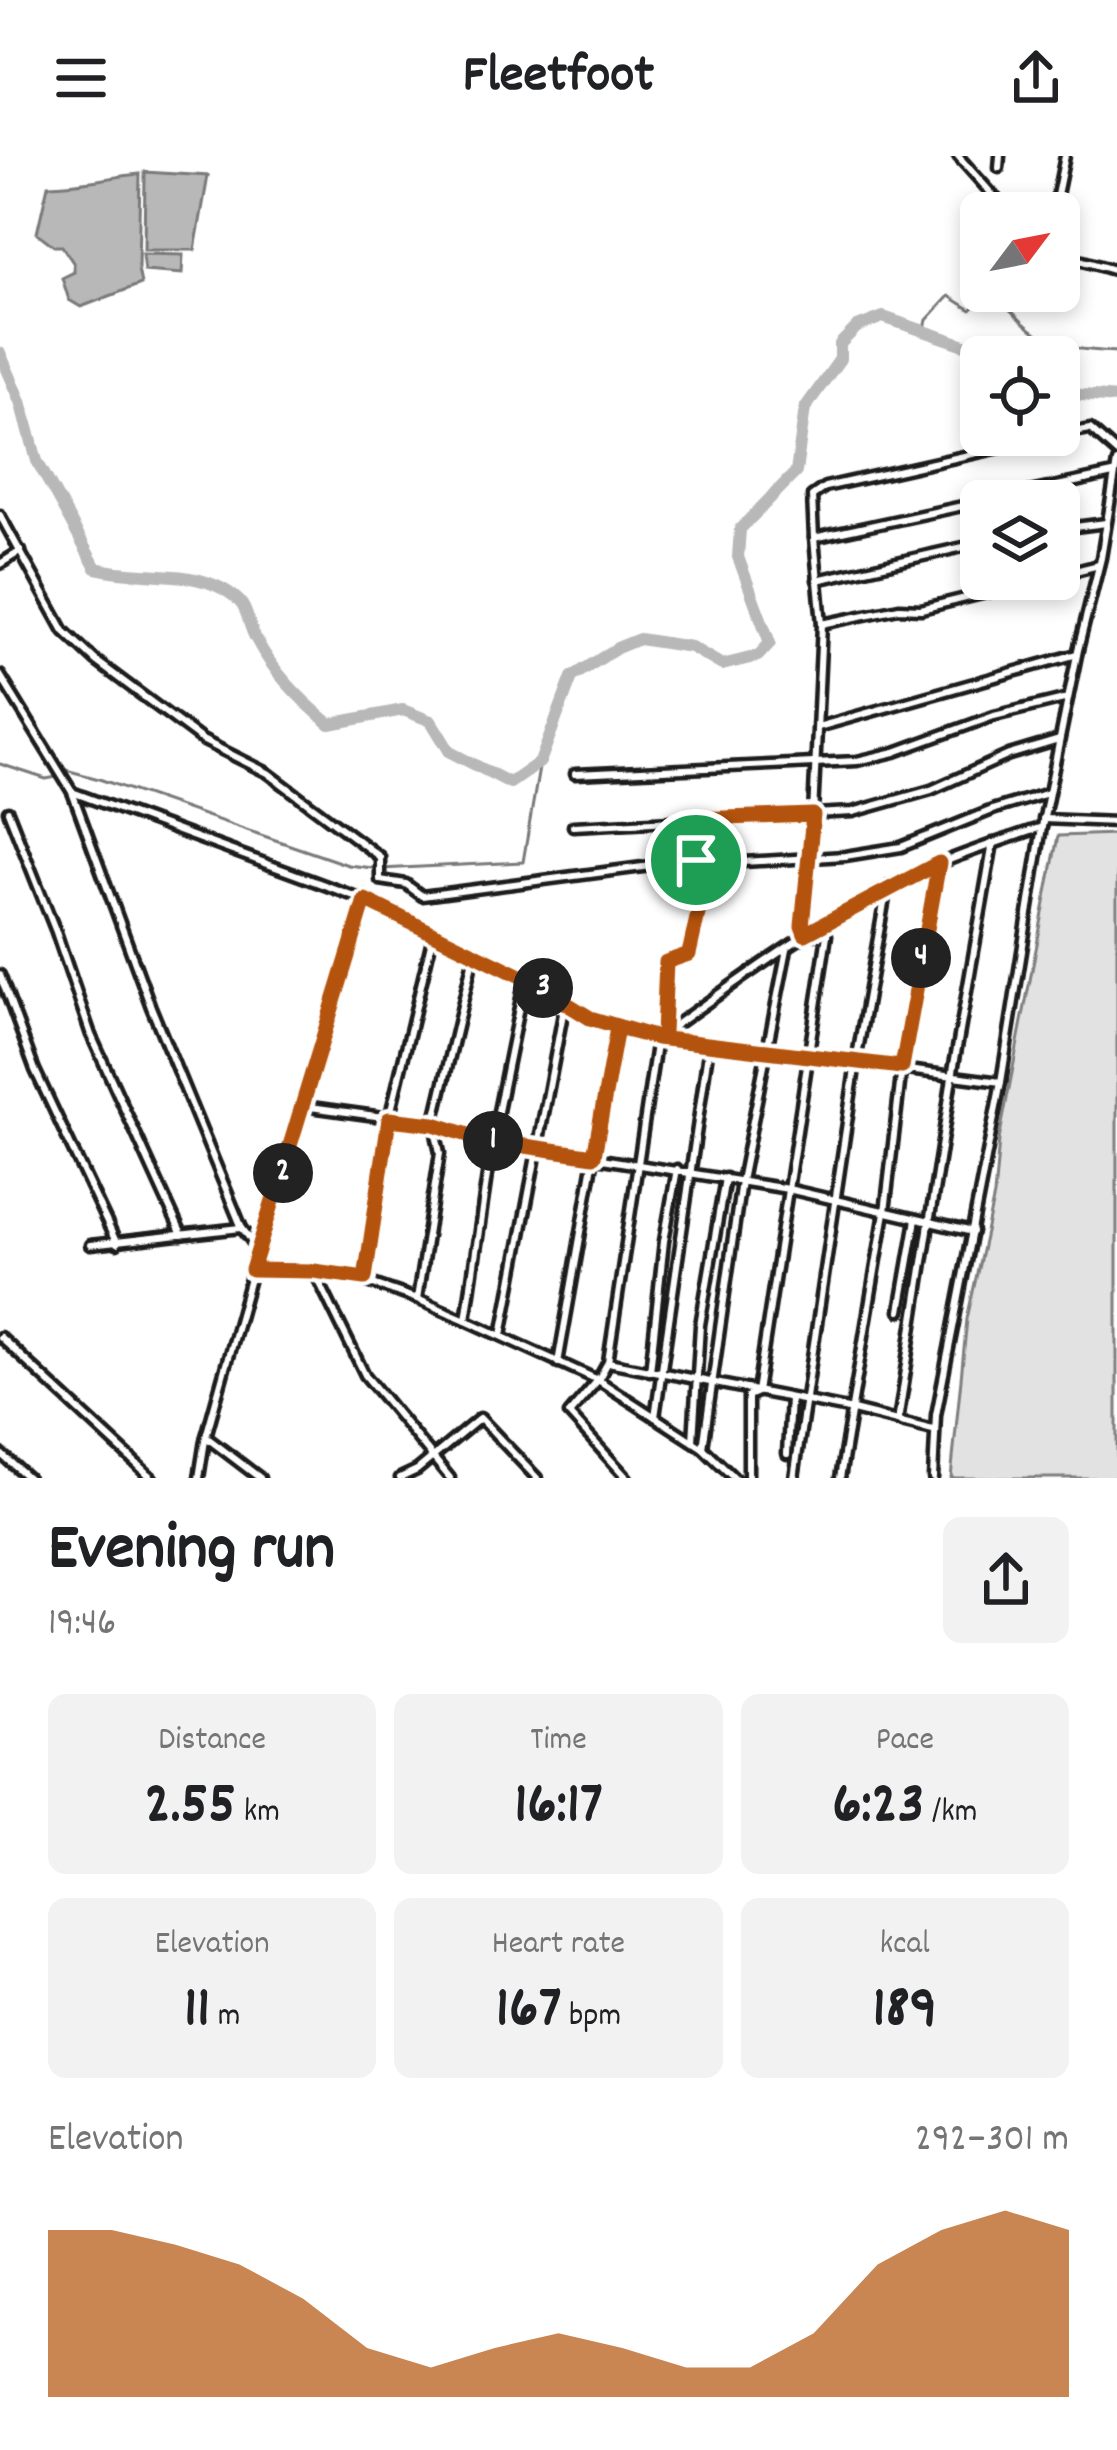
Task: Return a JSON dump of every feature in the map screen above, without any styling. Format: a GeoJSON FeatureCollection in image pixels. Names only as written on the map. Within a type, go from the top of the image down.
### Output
{"type":"FeatureCollection","features":[{"type":"Feature","properties":{"kind":"street"},"geometry":{"type":"LineString","coordinates":[[958,156],[990,192]]}},
{"type":"Feature","properties":{"kind":"street"},"geometry":{"type":"LineString","coordinates":[[999,168],[1000,156]]}},
{"type":"Feature","properties":{"kind":"street"},"geometry":{"type":"LineString","coordinates":[[1059,192],[1065,156]]}},
{"type":"Feature","properties":{"kind":"street"},"geometry":{"type":"LineString","coordinates":[[1080,260],[1117,271]]}},
{"type":"Feature","properties":{"kind":"street"},"geometry":{"type":"LineString","coordinates":[[1080,431],[1090,429],[1117,453]]}},
{"type":"Feature","properties":{"kind":"street"},"geometry":{"type":"LineString","coordinates":[[805,934],[822,624],[812,496],[825,487],[964,456]]}},
{"type":"Feature","properties":{"kind":"street"},"geometry":{"type":"LineString","coordinates":[[933,1478],[933,1430],[1001,1082],[1048,793],[1099,566],[1117,462]]}},
{"type":"Feature","properties":{"kind":"street"},"geometry":{"type":"LineString","coordinates":[[1080,481],[1113,474]]}},
{"type":"Feature","properties":{"kind":"street"},"geometry":{"type":"LineString","coordinates":[[814,538],[960,507]]}},
{"type":"Feature","properties":{"kind":"street"},"geometry":{"type":"LineString","coordinates":[[0,515],[64,631],[95,661],[202,740],[268,772],[337,822],[380,857],[380,880],[406,884],[422,896],[696,860],[709,864],[807,858],[901,847],[994,809],[1048,793]]}},
{"type":"Feature","properties":{"kind":"street"},"geometry":{"type":"LineString","coordinates":[[1080,526],[1106,523]]}},
{"type":"Feature","properties":{"kind":"street"},"geometry":{"type":"LineString","coordinates":[[817,580],[960,548]]}},
{"type":"Feature","properties":{"kind":"street"},"geometry":{"type":"LineString","coordinates":[[0,563],[21,551]]}},
{"type":"Feature","properties":{"kind":"street"},"geometry":{"type":"LineString","coordinates":[[1080,570],[1099,566]]}},
{"type":"Feature","properties":{"kind":"street"},"geometry":{"type":"LineString","coordinates":[[822,624],[960,599]]}},
{"type":"Feature","properties":{"kind":"street"},"geometry":{"type":"LineString","coordinates":[[818,727],[1077,654]]}},
{"type":"Feature","properties":{"kind":"street"},"geometry":{"type":"LineString","coordinates":[[0,675],[72,792],[151,1007],[242,1228],[259,1251]]}},
{"type":"Feature","properties":{"kind":"street"},"geometry":{"type":"LineString","coordinates":[[575,774],[815,765],[895,752],[994,716],[1068,698]]}},
{"type":"Feature","properties":{"kind":"street"},"geometry":{"type":"LineString","coordinates":[[573,826],[853,812],[931,790],[1009,755],[1059,740]]}},
{"type":"Feature","properties":{"kind":"street"},"geometry":{"type":"LineString","coordinates":[[72,792],[246,860],[365,900],[617,1028],[710,1045],[1001,1082]]}},
{"type":"Feature","properties":{"kind":"street"},"geometry":{"type":"LineString","coordinates":[[8,811],[91,1035],[182,1234]]}},
{"type":"Feature","properties":{"kind":"street"},"geometry":{"type":"LineString","coordinates":[[694,819],[696,860]]}},
{"type":"Feature","properties":{"kind":"street"},"geometry":{"type":"LineString","coordinates":[[660,1036],[805,934],[887,887],[1043,823],[1117,822]]}},
{"type":"Feature","properties":{"kind":"street"},"geometry":{"type":"LineString","coordinates":[[898,1421],[993,844]]}},
{"type":"Feature","properties":{"kind":"street"},"geometry":{"type":"LineString","coordinates":[[840,1478],[885,1212],[902,1067],[939,863]]}},
{"type":"Feature","properties":{"kind":"street"},"geometry":{"type":"LineString","coordinates":[[627,1478],[569,1414],[608,1362],[660,1036],[666,962],[689,954],[709,864]]}},
{"type":"Feature","properties":{"kind":"street"},"geometry":{"type":"LineString","coordinates":[[794,1478],[887,887]]}},
{"type":"Feature","properties":{"kind":"street"},"geometry":{"type":"LineString","coordinates":[[199,1478],[252,1270],[365,900]]}},
{"type":"Feature","properties":{"kind":"street"},"geometry":{"type":"LineString","coordinates":[[757,1392],[827,935],[805,934]]}},
{"type":"Feature","properties":{"kind":"street"},"geometry":{"type":"LineString","coordinates":[[365,1278],[389,1119],[433,935]]}},
{"type":"Feature","properties":{"kind":"street"},"geometry":{"type":"LineString","coordinates":[[703,1448],[741,1180],[787,946]]}},
{"type":"Feature","properties":{"kind":"street"},"geometry":{"type":"LineString","coordinates":[[417,1299],[440,1154],[434,1124],[474,955]]}},
{"type":"Feature","properties":{"kind":"street"},"geometry":{"type":"LineString","coordinates":[[0,975],[35,1070],[117,1244]]}},
{"type":"Feature","properties":{"kind":"street"},"geometry":{"type":"LineString","coordinates":[[466,1320],[492,1141],[525,978]]}},
{"type":"Feature","properties":{"kind":"street"},"geometry":{"type":"LineString","coordinates":[[502,1336],[565,1003]]}},
{"type":"Feature","properties":{"kind":"street"},"geometry":{"type":"LineString","coordinates":[[558,1363],[617,1028]]}},
{"type":"Feature","properties":{"kind":"street"},"geometry":{"type":"LineString","coordinates":[[655,1417],[710,1045]]}},
{"type":"Feature","properties":{"kind":"street"},"geometry":{"type":"LineString","coordinates":[[303,1106],[434,1124],[492,1141],[741,1180],[973,1232]]}},
{"type":"Feature","properties":{"kind":"street"},"geometry":{"type":"LineString","coordinates":[[650,1371],[677,1169]]}},
{"type":"Feature","properties":{"kind":"street"},"geometry":{"type":"LineString","coordinates":[[692,1442],[700,1325],[725,1178]]}},
{"type":"Feature","properties":{"kind":"street"},"geometry":{"type":"LineString","coordinates":[[900,1311],[916,1219]]}},
{"type":"Feature","properties":{"kind":"street"},"geometry":{"type":"LineString","coordinates":[[90,1245],[242,1228]]}},
{"type":"Feature","properties":{"kind":"street"},"geometry":{"type":"LineString","coordinates":[[252,1270],[365,1278],[466,1320],[598,1380],[703,1448],[734,1478]]}},
{"type":"Feature","properties":{"kind":"street"},"geometry":{"type":"LineString","coordinates":[[314,1271],[365,1376],[450,1478]]}},
{"type":"Feature","properties":{"kind":"street"},"geometry":{"type":"LineString","coordinates":[[0,1337],[152,1478]]}},
{"type":"Feature","properties":{"kind":"street"},"geometry":{"type":"LineString","coordinates":[[608,1362],[933,1430]]}},
{"type":"Feature","properties":{"kind":"street"},"geometry":{"type":"LineString","coordinates":[[748,1478],[748,1396],[757,1392]]}},
{"type":"Feature","properties":{"kind":"street"},"geometry":{"type":"LineString","coordinates":[[787,1454],[790,1398]]}},
{"type":"Feature","properties":{"kind":"street"},"geometry":{"type":"LineString","coordinates":[[400,1478],[480,1418],[537,1478]]}},
{"type":"Feature","properties":{"kind":"street"},"geometry":{"type":"LineString","coordinates":[[206,1437],[260,1478]]}},
{"type":"Feature","properties":{"kind":"street"},"geometry":{"type":"LineString","coordinates":[[0,1453],[28,1478]]}},
{"type":"Feature","properties":{"kind":"shaded area"},"geometry":{"type":"Polygon","coordinates":[[[145,172],[208,176],[195,250],[144,250],[145,172]]]}},
{"type":"Feature","properties":{"kind":"shaded area"},"geometry":{"type":"Polygon","coordinates":[[[140,174],[141,284],[81,307],[69,300],[62,278],[74,272],[74,264],[62,246],[54,246],[37,233],[48,185],[140,174]]]}},
{"type":"Feature","properties":{"kind":"shaded area"},"geometry":{"type":"Polygon","coordinates":[[[142,254],[183,255],[182,274],[144,271],[142,254]]]}},
{"type":"Feature","properties":{"kind":"shaded area"},"geometry":{"type":"Polygon","coordinates":[[[1117,834],[1117,1478],[951,1478],[967,1319],[994,1196],[999,1140],[1058,836],[1117,834]]]}},
{"type":"Feature","properties":{"kind":"waterway"},"geometry":{"type":"LineString","coordinates":[[925,329],[927,320],[949,296],[960,303]]}},
{"type":"Feature","properties":{"kind":"waterway"},"geometry":{"type":"LineString","coordinates":[[1013,312],[1058,344],[1117,352]]}},
{"type":"Feature","properties":{"kind":"waterway"},"geometry":{"type":"LineString","coordinates":[[0,353],[21,401],[37,461],[96,568],[193,578],[223,589],[243,607],[257,641],[280,676],[330,724],[403,710],[431,721],[450,752],[510,783],[540,762],[572,677],[617,648],[639,639],[691,647],[722,665],[758,656],[770,643],[738,557],[740,529],[796,472],[805,408],[840,359],[840,344],[857,327],[883,317],[960,343]]}},
{"type":"Feature","properties":{"kind":"waterway"},"geometry":{"type":"LineString","coordinates":[[1080,395],[1117,398]]}},
{"type":"Feature","properties":{"kind":"waterway"},"geometry":{"type":"LineString","coordinates":[[0,764],[46,779],[62,776],[66,770],[99,779],[348,865],[380,869],[523,862],[540,762]]}},
{"type":"Feature","properties":{"kind":"route"},"geometry":{"type":"LineString","coordinates":[[696,860],[694,819],[813,815],[805,934],[939,863],[902,1067],[657,1038],[637,1033],[617,1028],[365,900],[252,1270],[365,1278],[389,1119],[434,1124],[484,1140],[594,1156],[617,1028],[657,1038],[663,1034],[666,962],[689,954],[709,864],[696,860]]}}]}
